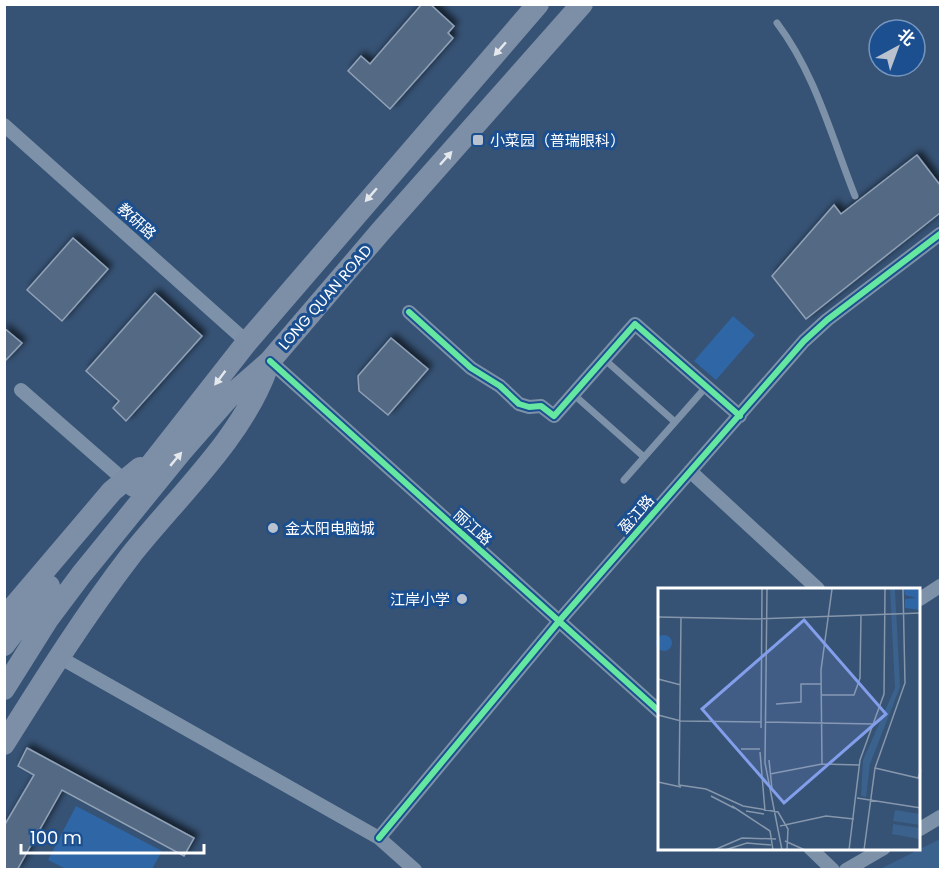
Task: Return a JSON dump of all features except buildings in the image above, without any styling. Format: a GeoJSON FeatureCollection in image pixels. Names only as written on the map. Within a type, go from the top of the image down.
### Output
{"type":"FeatureCollection","features":[{"type":"Feature","properties":{"kind":"main road","name":"LONG QUAN ROAD"},"geometry":{"type":"LineString","coordinates":[[40,613],[86,545],[247,342],[538,4]]}},
{"type":"Feature","properties":{"kind":"main road","name":"LONG QUAN ROAD"},"geometry":{"type":"LineString","coordinates":[[40,613],[113,534],[230,396],[270,361],[381,231],[582,4]]}},
{"type":"Feature","properties":{"kind":"main road"},"geometry":{"type":"LineString","coordinates":[[4,727],[23,692],[85,597],[210,444],[270,361]]}},
{"type":"Feature","properties":{"kind":"main road"},"geometry":{"type":"LineString","coordinates":[[4,744],[59,657],[126,563],[221,447],[252,400],[270,361]]}},
{"type":"Feature","properties":{"kind":"main road"},"geometry":{"type":"LineString","coordinates":[[4,618],[112,491],[159,455]]}},
{"type":"Feature","properties":{"kind":"main road"},"geometry":{"type":"LineString","coordinates":[[4,645],[40,613]]}},
{"type":"Feature","properties":{"kind":"main road"},"geometry":{"type":"LineString","coordinates":[[4,668],[40,613]]}},
{"type":"Feature","properties":{"kind":"main road"},"geometry":{"type":"LineString","coordinates":[[4,689],[40,613]]}},
{"type":"Feature","properties":{"kind":"street","name":"教研路"},"geometry":{"type":"LineString","coordinates":[[4,125],[247,342]]}},
{"type":"Feature","properties":{"kind":"street","name":"盈江路"},"geometry":{"type":"LineString","coordinates":[[379,838],[560,620],[819,327],[940,234]]}},
{"type":"Feature","properties":{"kind":"street"},"geometry":{"type":"LineString","coordinates":[[409,312],[471,368],[500,386],[519,404],[529,407],[541,406],[554,416],[635,324],[740,416]]}},
{"type":"Feature","properties":{"kind":"street","name":"丽江路"},"geometry":{"type":"LineString","coordinates":[[270,361],[658,710]]}},
{"type":"Feature","properties":{"kind":"street"},"geometry":{"type":"LineString","coordinates":[[21,390],[124,480]]}},
{"type":"Feature","properties":{"kind":"street"},"geometry":{"type":"LineString","coordinates":[[690,471],[817,588]]}},
{"type":"Feature","properties":{"kind":"street"},"geometry":{"type":"LineString","coordinates":[[921,598],[940,586]]}},
{"type":"Feature","properties":{"kind":"street"},"geometry":{"type":"LineString","coordinates":[[59,657],[379,838],[415,870]]}},
{"type":"Feature","properties":{"kind":"street"},"geometry":{"type":"LineString","coordinates":[[921,828],[940,818]]}},
{"type":"Feature","properties":{"kind":"street"},"geometry":{"type":"LineString","coordinates":[[811,850],[833,870]]}},
{"type":"Feature","properties":{"kind":"street"},"geometry":{"type":"LineString","coordinates":[[846,870],[882,850]]}},
{"type":"Feature","properties":{"kind":"lane"},"geometry":{"type":"LineString","coordinates":[[777,23],[790,41],[806,72],[855,196]]}},
{"type":"Feature","properties":{"kind":"lane"},"geometry":{"type":"LineString","coordinates":[[604,359],[675,422]]}},
{"type":"Feature","properties":{"kind":"lane"},"geometry":{"type":"LineString","coordinates":[[624,480],[706,387]]}},
{"type":"Feature","properties":{"kind":"lane"},"geometry":{"type":"LineString","coordinates":[[573,394],[644,457]]}},
{"type":"Feature","properties":{"kind":"shaded area"},"geometry":{"type":"Polygon","coordinates":[[[733,316],[755,335],[716,380],[694,361],[733,316]]]}},
{"type":"Feature","properties":{"kind":"shaded area"},"geometry":{"type":"Polygon","coordinates":[[[76,806],[162,851],[152,869],[66,869],[48,860],[76,806]]]}},
{"type":"Feature","properties":{"kind":"shaded area"},"geometry":{"type":"Polygon","coordinates":[[[940,839],[940,869],[880,869],[921,850],[940,839]]]}},
{"type":"Feature","properties":{"kind":"cycle path"},"geometry":{"type":"LineString","coordinates":[[379,838],[560,620],[804,341],[827,320],[940,234]]}},
{"type":"Feature","properties":{"kind":"cycle path"},"geometry":{"type":"LineString","coordinates":[[409,312],[471,368],[500,386],[519,404],[529,407],[541,406],[554,416],[635,324],[740,416]]}},
{"type":"Feature","properties":{"kind":"cycle path"},"geometry":{"type":"LineString","coordinates":[[270,361],[658,710]]}},
{"type":"Feature","properties":{"kind":"place","name":"小菜园（普瑞眼科）"},"geometry":{"type":"Point","coordinates":[478,140]}},
{"type":"Feature","properties":{"kind":"place","name":"金太阳电脑城"},"geometry":{"type":"Point","coordinates":[273,528]}},
{"type":"Feature","properties":{"kind":"place","name":"江岸小学"},"geometry":{"type":"Point","coordinates":[462,599]}}]}
